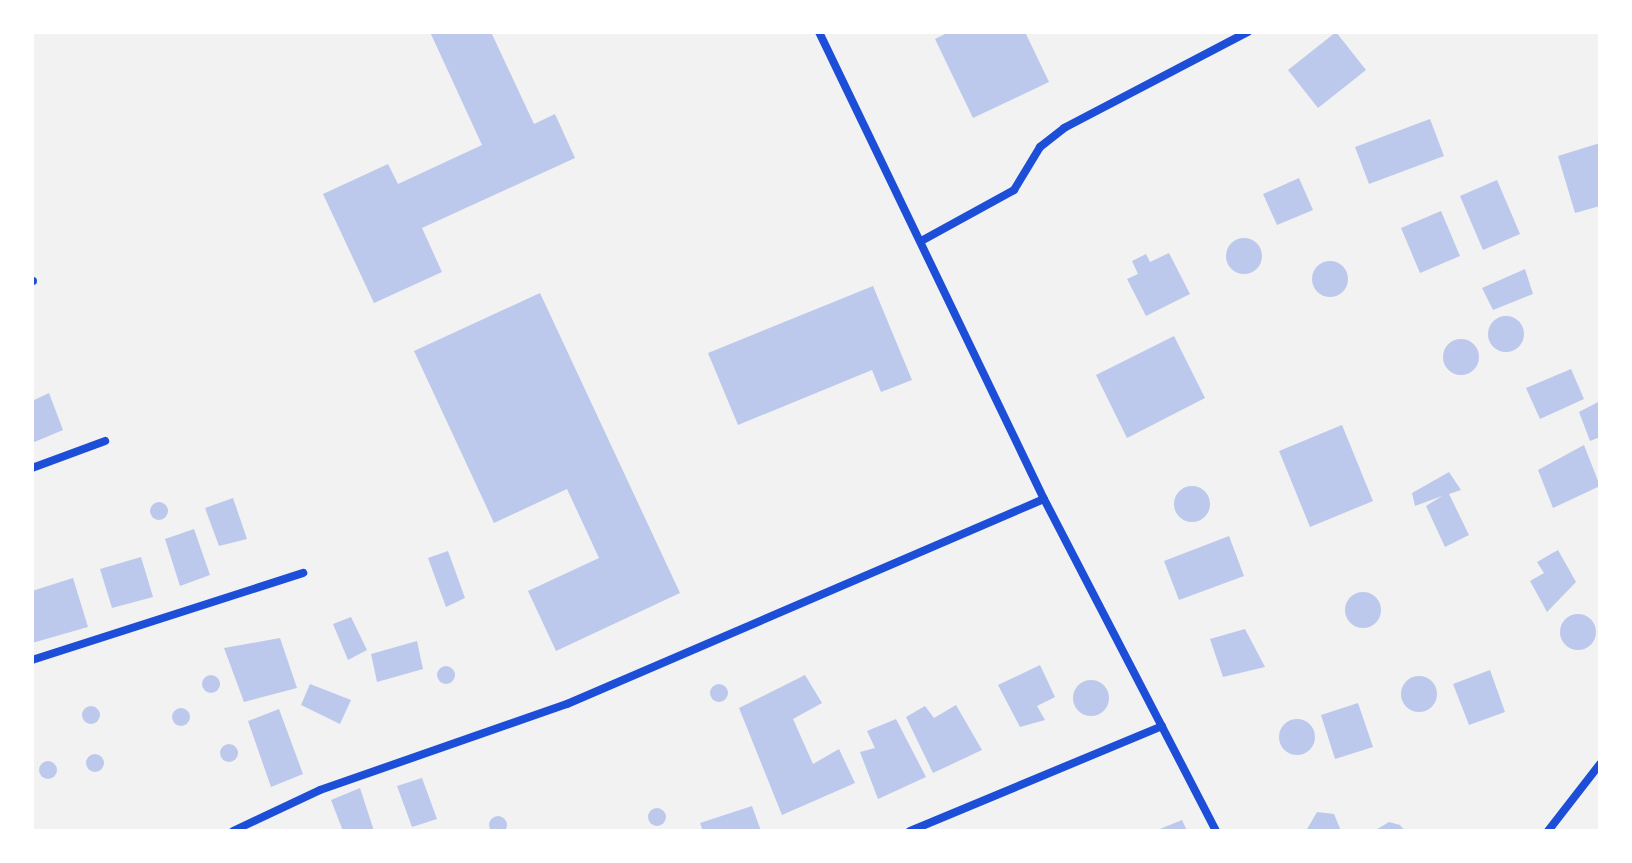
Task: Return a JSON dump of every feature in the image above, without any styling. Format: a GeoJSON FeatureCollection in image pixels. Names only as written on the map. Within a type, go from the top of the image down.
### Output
{"type":"FeatureCollection","features":[{"type":"Feature","properties":{"kind":"street"},"geometry":{"type":"LineString","coordinates":[[819,32],[923,240],[1044,499],[1216,831]]}},
{"type":"Feature","properties":{"kind":"street"},"geometry":{"type":"LineString","coordinates":[[923,240],[1014,190],[1040,147],[1064,128],[1248,32]]}},
{"type":"Feature","properties":{"kind":"street"},"geometry":{"type":"LineString","coordinates":[[32,468],[105,441]]}},
{"type":"Feature","properties":{"kind":"street"},"geometry":{"type":"LineString","coordinates":[[233,831],[320,790],[567,704],[1044,499]]}},
{"type":"Feature","properties":{"kind":"street"},"geometry":{"type":"LineString","coordinates":[[32,660],[303,573]]}},
{"type":"Feature","properties":{"kind":"street"},"geometry":{"type":"LineString","coordinates":[[910,831],[1162,726]]}},
{"type":"Feature","properties":{"kind":"street"},"geometry":{"type":"LineString","coordinates":[[1548,831],[1600,764]]}},
{"type":"Feature","properties":{"kind":"building"},"geometry":{"type":"Polygon","coordinates":[[[430,32],[491,32],[534,124],[555,114],[575,158],[422,228],[442,272],[374,303],[323,194],[388,164],[398,184],[482,145],[430,32]]]}},
{"type":"Feature","properties":{"kind":"building"},"geometry":{"type":"Polygon","coordinates":[[[949,32],[1025,32],[1049,82],[973,118],[935,39],[949,32]]]}},
{"type":"Feature","properties":{"kind":"building"},"geometry":{"type":"Polygon","coordinates":[[[1336,32],[1366,70],[1318,108],[1288,70],[1336,32]]]}},
{"type":"Feature","properties":{"kind":"building"},"geometry":{"type":"Polygon","coordinates":[[[1430,119],[1444,156],[1369,184],[1355,147],[1430,119]]]}},
{"type":"Feature","properties":{"kind":"building"},"geometry":{"type":"Polygon","coordinates":[[[1600,143],[1600,206],[1575,213],[1558,156],[1600,143]]]}},
{"type":"Feature","properties":{"kind":"building"},"geometry":{"type":"Polygon","coordinates":[[[1299,178],[1313,210],[1277,225],[1263,194],[1299,178]]]}},
{"type":"Feature","properties":{"kind":"building"},"geometry":{"type":"Polygon","coordinates":[[[1497,180],[1520,234],[1483,250],[1460,196],[1497,180]]]}},
{"type":"Feature","properties":{"kind":"building"},"geometry":{"type":"Polygon","coordinates":[[[1441,211],[1460,256],[1420,273],[1401,228],[1441,211]]]}},
{"type":"Feature","properties":{"kind":"building"},"geometry":{"type":"Polygon","coordinates":[[[1244,238],[1257,243],[1262,256],[1257,269],[1244,274],[1231,269],[1226,256],[1231,243],[1244,238]]]}},
{"type":"Feature","properties":{"kind":"building"},"geometry":{"type":"Polygon","coordinates":[[[1169,253],[1190,294],[1146,316],[1127,279],[1138,274],[1132,261],[1146,254],[1150,262],[1169,253]]]}},
{"type":"Feature","properties":{"kind":"building"},"geometry":{"type":"Polygon","coordinates":[[[1330,261],[1343,266],[1348,279],[1343,292],[1330,297],[1317,292],[1312,279],[1317,266],[1330,261]]]}},
{"type":"Feature","properties":{"kind":"building"},"geometry":{"type":"Polygon","coordinates":[[[1525,269],[1533,294],[1493,310],[1482,288],[1525,269]]]}},
{"type":"Feature","properties":{"kind":"building"},"geometry":{"type":"Polygon","coordinates":[[[873,286],[912,380],[881,392],[872,370],[738,425],[708,353],[873,286]]]}},
{"type":"Feature","properties":{"kind":"building"},"geometry":{"type":"Polygon","coordinates":[[[540,293],[680,593],[556,651],[528,591],[599,558],[567,489],[494,523],[414,351],[540,293]]]}},
{"type":"Feature","properties":{"kind":"building"},"geometry":{"type":"Polygon","coordinates":[[[1506,316],[1519,321],[1524,334],[1519,347],[1506,352],[1493,347],[1488,334],[1493,321],[1506,316]]]}},
{"type":"Feature","properties":{"kind":"building"},"geometry":{"type":"Polygon","coordinates":[[[1174,336],[1205,398],[1127,438],[1096,375],[1174,336]]]}},
{"type":"Feature","properties":{"kind":"building"},"geometry":{"type":"Polygon","coordinates":[[[1461,339],[1474,344],[1479,357],[1474,370],[1461,375],[1448,370],[1443,357],[1448,344],[1461,339]]]}},
{"type":"Feature","properties":{"kind":"building"},"geometry":{"type":"Polygon","coordinates":[[[1571,369],[1584,399],[1540,419],[1526,388],[1571,369]]]}},
{"type":"Feature","properties":{"kind":"building"},"geometry":{"type":"Polygon","coordinates":[[[49,393],[63,430],[32,443],[32,401],[49,393]]]}},
{"type":"Feature","properties":{"kind":"building"},"geometry":{"type":"Polygon","coordinates":[[[1600,401],[1600,437],[1590,441],[1579,412],[1600,401]]]}},
{"type":"Feature","properties":{"kind":"building"},"geometry":{"type":"Polygon","coordinates":[[[1342,425],[1373,501],[1310,527],[1279,451],[1342,425]]]}},
{"type":"Feature","properties":{"kind":"building"},"geometry":{"type":"Polygon","coordinates":[[[1584,445],[1600,486],[1553,508],[1538,470],[1584,445]]]}},
{"type":"Feature","properties":{"kind":"building"},"geometry":{"type":"Polygon","coordinates":[[[1449,472],[1461,490],[1449,494],[1469,535],[1445,547],[1426,506],[1442,496],[1415,506],[1412,493],[1449,472]]]}},
{"type":"Feature","properties":{"kind":"building"},"geometry":{"type":"Polygon","coordinates":[[[1192,486],[1205,491],[1210,504],[1205,517],[1192,522],[1179,517],[1174,504],[1179,491],[1192,486]]]}},
{"type":"Feature","properties":{"kind":"building"},"geometry":{"type":"Polygon","coordinates":[[[233,498],[247,539],[219,546],[205,508],[233,498]]]}},
{"type":"Feature","properties":{"kind":"building"},"geometry":{"type":"Polygon","coordinates":[[[155,502],[163,502],[168,511],[166,518],[155,520],[150,515],[150,507],[155,502]]]}},
{"type":"Feature","properties":{"kind":"building"},"geometry":{"type":"Polygon","coordinates":[[[194,529],[210,575],[180,586],[165,539],[194,529]]]}},
{"type":"Feature","properties":{"kind":"building"},"geometry":{"type":"Polygon","coordinates":[[[1229,536],[1244,576],[1179,600],[1164,561],[1229,536]]]}},
{"type":"Feature","properties":{"kind":"building"},"geometry":{"type":"Polygon","coordinates":[[[1558,550],[1576,582],[1547,612],[1530,581],[1544,573],[1537,562],[1558,550]]]}},
{"type":"Feature","properties":{"kind":"building"},"geometry":{"type":"Polygon","coordinates":[[[448,551],[465,598],[446,607],[428,558],[448,551]]]}},
{"type":"Feature","properties":{"kind":"building"},"geometry":{"type":"Polygon","coordinates":[[[141,557],[153,597],[112,608],[100,569],[141,557]]]}},
{"type":"Feature","properties":{"kind":"building"},"geometry":{"type":"Polygon","coordinates":[[[73,578],[88,627],[32,643],[32,591],[73,578]]]}},
{"type":"Feature","properties":{"kind":"building"},"geometry":{"type":"Polygon","coordinates":[[[1363,592],[1375,598],[1381,610],[1375,622],[1363,628],[1351,622],[1345,610],[1351,598],[1363,592]]]}},
{"type":"Feature","properties":{"kind":"building"},"geometry":{"type":"Polygon","coordinates":[[[1578,614],[1591,619],[1596,632],[1591,645],[1578,650],[1565,645],[1560,632],[1565,619],[1578,614]]]}},
{"type":"Feature","properties":{"kind":"building"},"geometry":{"type":"Polygon","coordinates":[[[351,617],[367,650],[348,660],[333,624],[351,617]]]}},
{"type":"Feature","properties":{"kind":"building"},"geometry":{"type":"Polygon","coordinates":[[[1245,629],[1265,667],[1223,677],[1210,639],[1245,629]]]}},
{"type":"Feature","properties":{"kind":"building"},"geometry":{"type":"Polygon","coordinates":[[[280,638],[297,688],[244,702],[224,648],[280,638]]]}},
{"type":"Feature","properties":{"kind":"building"},"geometry":{"type":"Polygon","coordinates":[[[417,641],[423,669],[377,682],[371,654],[417,641]]]}},
{"type":"Feature","properties":{"kind":"building"},"geometry":{"type":"Polygon","coordinates":[[[1040,665],[1055,697],[1037,706],[1045,720],[1020,727],[998,685],[1040,665]]]}},
{"type":"Feature","properties":{"kind":"building"},"geometry":{"type":"Polygon","coordinates":[[[442,666],[450,666],[455,675],[453,682],[442,684],[437,679],[437,671],[442,666]]]}},
{"type":"Feature","properties":{"kind":"building"},"geometry":{"type":"Polygon","coordinates":[[[1490,670],[1505,712],[1469,725],[1453,684],[1490,670]]]}},
{"type":"Feature","properties":{"kind":"building"},"geometry":{"type":"Polygon","coordinates":[[[207,675],[215,675],[220,684],[218,691],[207,693],[202,688],[202,680],[207,675]]]}},
{"type":"Feature","properties":{"kind":"building"},"geometry":{"type":"Polygon","coordinates":[[[805,675],[822,703],[793,719],[813,764],[839,749],[855,783],[782,815],[739,708],[805,675]]]}},
{"type":"Feature","properties":{"kind":"building"},"geometry":{"type":"Polygon","coordinates":[[[1419,676],[1432,681],[1437,694],[1432,707],[1419,712],[1406,707],[1401,694],[1406,681],[1419,676]]]}},
{"type":"Feature","properties":{"kind":"building"},"geometry":{"type":"Polygon","coordinates":[[[1091,680],[1104,685],[1109,698],[1104,711],[1091,716],[1078,711],[1073,698],[1078,685],[1091,680]]]}},
{"type":"Feature","properties":{"kind":"building"},"geometry":{"type":"Polygon","coordinates":[[[310,684],[351,700],[340,724],[301,705],[310,684]]]}},
{"type":"Feature","properties":{"kind":"building"},"geometry":{"type":"Polygon","coordinates":[[[715,684],[723,684],[728,693],[726,700],[715,702],[710,697],[710,689],[715,684]]]}},
{"type":"Feature","properties":{"kind":"building"},"geometry":{"type":"Polygon","coordinates":[[[1358,703],[1373,747],[1335,759],[1321,715],[1358,703]]]}},
{"type":"Feature","properties":{"kind":"building"},"geometry":{"type":"Polygon","coordinates":[[[956,705],[982,750],[933,773],[906,717],[925,706],[934,718],[956,705]]]}},
{"type":"Feature","properties":{"kind":"building"},"geometry":{"type":"Polygon","coordinates":[[[87,706],[95,706],[100,715],[98,722],[87,724],[82,719],[82,711],[87,706]]]}},
{"type":"Feature","properties":{"kind":"building"},"geometry":{"type":"Polygon","coordinates":[[[177,708],[185,708],[190,717],[188,724],[177,726],[172,721],[172,713],[177,708]]]}},
{"type":"Feature","properties":{"kind":"building"},"geometry":{"type":"Polygon","coordinates":[[[279,709],[303,774],[271,787],[248,721],[279,709]]]}},
{"type":"Feature","properties":{"kind":"building"},"geometry":{"type":"Polygon","coordinates":[[[896,719],[926,777],[878,799],[860,752],[875,748],[867,731],[896,719]]]}},
{"type":"Feature","properties":{"kind":"building"},"geometry":{"type":"Polygon","coordinates":[[[1297,719],[1310,724],[1315,737],[1310,750],[1297,755],[1284,750],[1279,737],[1284,724],[1297,719]]]}},
{"type":"Feature","properties":{"kind":"building"},"geometry":{"type":"Polygon","coordinates":[[[225,744],[233,744],[238,753],[236,760],[225,762],[220,757],[220,749],[225,744]]]}},
{"type":"Feature","properties":{"kind":"building"},"geometry":{"type":"Polygon","coordinates":[[[91,754],[99,754],[104,763],[102,770],[91,772],[86,767],[86,759],[91,754]]]}},
{"type":"Feature","properties":{"kind":"building"},"geometry":{"type":"Polygon","coordinates":[[[44,761],[52,761],[57,770],[55,777],[44,779],[39,774],[39,766],[44,761]]]}},
{"type":"Feature","properties":{"kind":"building"},"geometry":{"type":"Polygon","coordinates":[[[422,778],[437,819],[412,827],[397,786],[422,778]]]}},
{"type":"Feature","properties":{"kind":"building"},"geometry":{"type":"Polygon","coordinates":[[[360,788],[374,831],[343,831],[331,800],[360,788]]]}},
{"type":"Feature","properties":{"kind":"building"},"geometry":{"type":"Polygon","coordinates":[[[752,806],[761,831],[703,831],[700,823],[752,806]]]}},
{"type":"Feature","properties":{"kind":"building"},"geometry":{"type":"Polygon","coordinates":[[[653,808],[661,808],[666,817],[664,824],[653,826],[648,821],[648,813],[653,808]]]}},
{"type":"Feature","properties":{"kind":"building"},"geometry":{"type":"Polygon","coordinates":[[[1317,812],[1334,814],[1341,831],[1306,831],[1317,812]]]}},
{"type":"Feature","properties":{"kind":"building"},"geometry":{"type":"Polygon","coordinates":[[[498,816],[507,825],[498,834],[489,825],[498,816]]]}},
{"type":"Feature","properties":{"kind":"building"},"geometry":{"type":"Polygon","coordinates":[[[1182,820],[1187,831],[1155,831],[1182,820]]]}},
{"type":"Feature","properties":{"kind":"building"},"geometry":{"type":"Polygon","coordinates":[[[1389,822],[1400,825],[1405,831],[1374,831],[1389,822]]]}}]}
